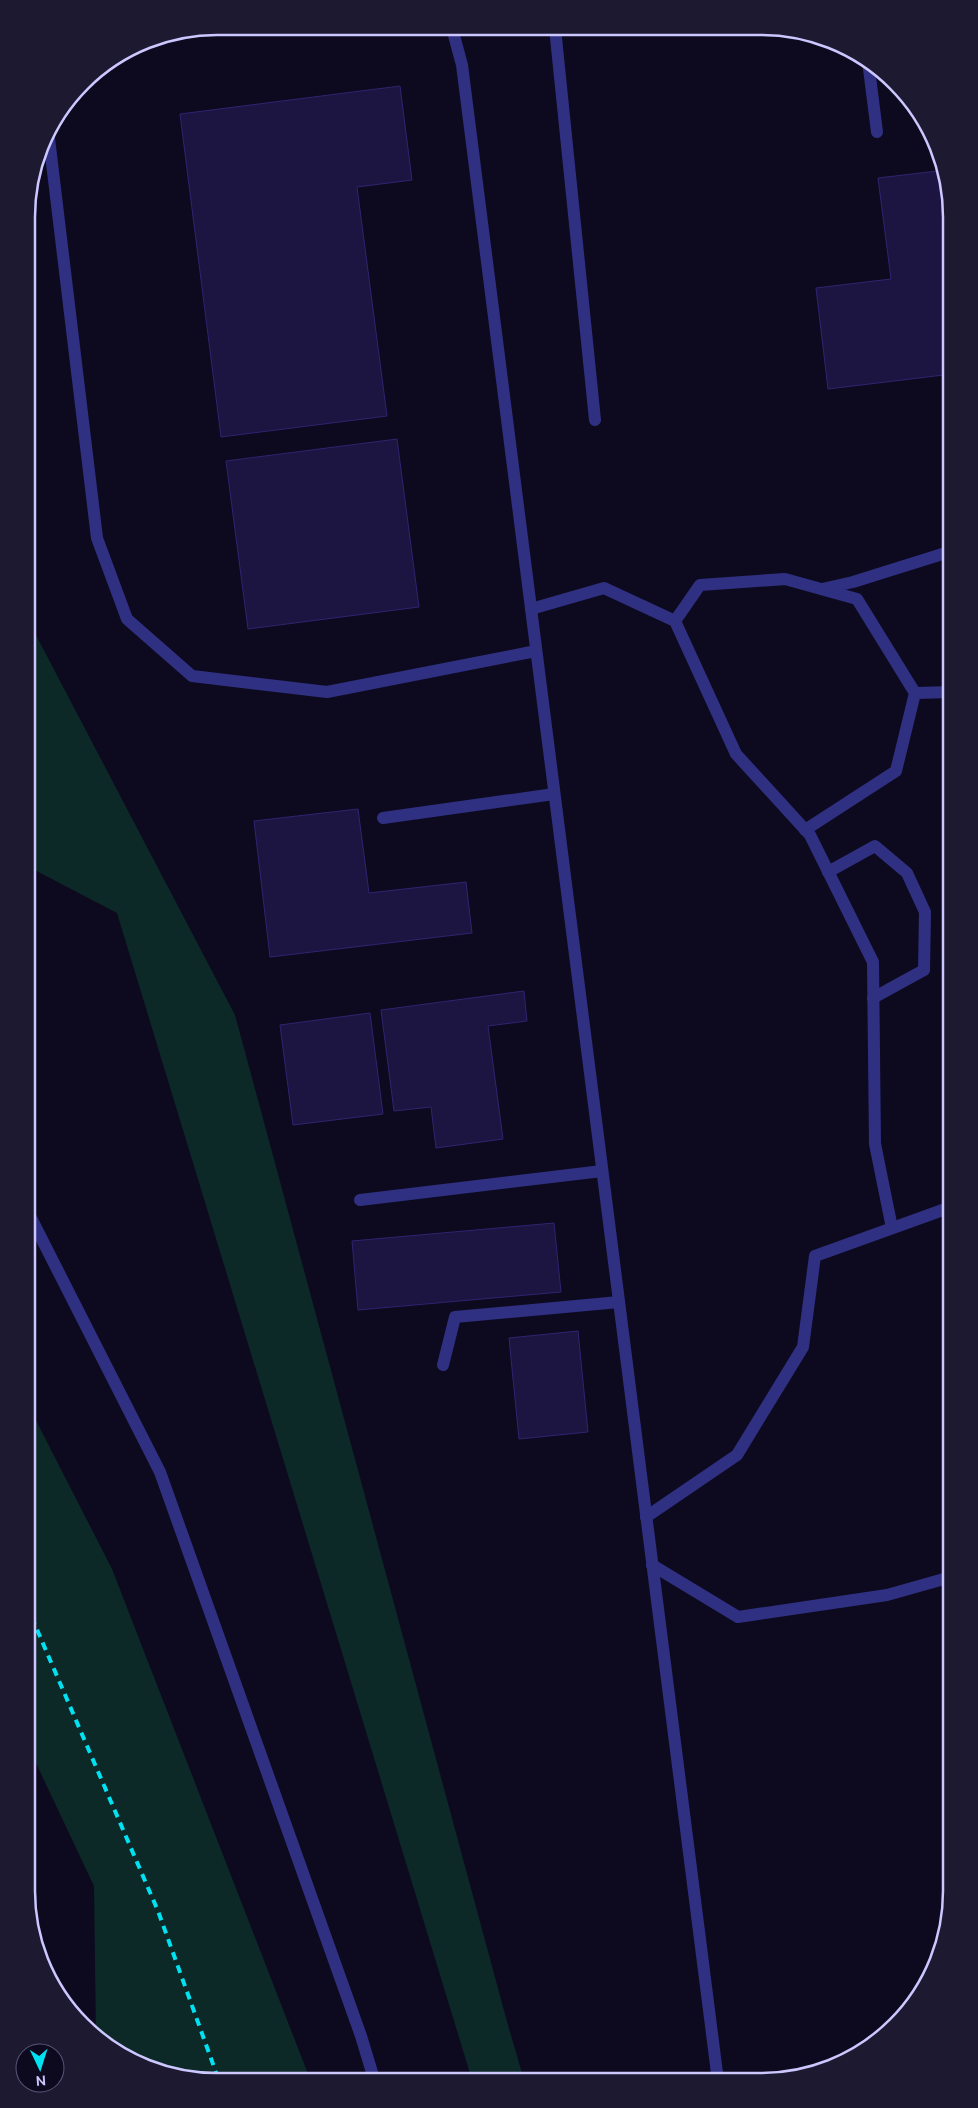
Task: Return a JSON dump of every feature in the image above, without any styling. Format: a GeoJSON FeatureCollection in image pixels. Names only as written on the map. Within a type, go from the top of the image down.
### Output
{"type":"FeatureCollection","features":[{"type":"Feature","properties":{"kind":"street"},"geometry":{"type":"LineString","coordinates":[[454,35],[462,65],[717,2073]]}},
{"type":"Feature","properties":{"kind":"street"},"geometry":{"type":"LineString","coordinates":[[556,35],[595,420]]}},
{"type":"Feature","properties":{"kind":"street"},"geometry":{"type":"LineString","coordinates":[[869,71],[877,132]]}},
{"type":"Feature","properties":{"kind":"street"},"geometry":{"type":"LineString","coordinates":[[50,145],[97,538],[127,619],[192,676],[327,692],[536,651]]}},
{"type":"Feature","properties":{"kind":"street"},"geometry":{"type":"LineString","coordinates":[[822,589],[853,582],[943,554]]}},
{"type":"Feature","properties":{"kind":"street"},"geometry":{"type":"LineString","coordinates":[[675,621],[700,586],[785,580],[857,599],[915,693],[896,771],[805,830]]}},
{"type":"Feature","properties":{"kind":"street"},"geometry":{"type":"LineString","coordinates":[[531,609],[604,588],[675,621],[736,754],[810,835],[873,962],[875,1144],[892,1228]]}},
{"type":"Feature","properties":{"kind":"street"},"geometry":{"type":"LineString","coordinates":[[915,693],[943,692]]}},
{"type":"Feature","properties":{"kind":"street"},"geometry":{"type":"LineString","coordinates":[[384,818],[554,794]]}},
{"type":"Feature","properties":{"kind":"street"},"geometry":{"type":"LineString","coordinates":[[828,872],[875,846],[907,873],[925,912],[924,970],[873,998]]}},
{"type":"Feature","properties":{"kind":"street"},"geometry":{"type":"LineString","coordinates":[[360,1200],[602,1171]]}},
{"type":"Feature","properties":{"kind":"street"},"geometry":{"type":"LineString","coordinates":[[646,1517],[737,1455],[802,1347],[815,1256],[943,1210]]}},
{"type":"Feature","properties":{"kind":"street"},"geometry":{"type":"LineString","coordinates":[[35,1226],[160,1472],[345,1990],[372,2073]]}},
{"type":"Feature","properties":{"kind":"street"},"geometry":{"type":"LineString","coordinates":[[443,1365],[455,1316],[619,1302]]}},
{"type":"Feature","properties":{"kind":"street"},"geometry":{"type":"LineString","coordinates":[[652,1564],[738,1617],[887,1595],[943,1579]]}},
{"type":"Feature","properties":{"kind":"green space"},"geometry":{"type":"Polygon","coordinates":[[[35,633],[235,1015],[522,2073],[470,2073],[117,913],[35,870],[35,633]]]}},
{"type":"Feature","properties":{"kind":"green space"},"geometry":{"type":"Polygon","coordinates":[[[35,1419],[112,1569],[308,2073],[205,2073],[181,2070],[147,2059],[126,2049],[97,2028],[94,1886],[35,1761],[35,1419]]]}},
{"type":"Feature","properties":{"kind":"building"},"geometry":{"type":"Polygon","coordinates":[[[400,86],[412,180],[357,187],[387,416],[221,437],[180,114],[400,86]]]}},
{"type":"Feature","properties":{"kind":"building"},"geometry":{"type":"Polygon","coordinates":[[[937,171],[943,205],[943,375],[828,389],[816,288],[891,279],[878,178],[937,171]]]}},
{"type":"Feature","properties":{"kind":"building"},"geometry":{"type":"Polygon","coordinates":[[[397,439],[419,607],[248,629],[226,461],[397,439]]]}},
{"type":"Feature","properties":{"kind":"building"},"geometry":{"type":"Polygon","coordinates":[[[358,809],[369,893],[466,882],[472,933],[270,957],[254,821],[358,809]]]}},
{"type":"Feature","properties":{"kind":"building"},"geometry":{"type":"Polygon","coordinates":[[[524,991],[527,1021],[488,1026],[503,1139],[436,1148],[431,1107],[394,1111],[381,1010],[524,991]]]}},
{"type":"Feature","properties":{"kind":"building"},"geometry":{"type":"Polygon","coordinates":[[[370,1013],[383,1114],[293,1125],[280,1025],[370,1013]]]}},
{"type":"Feature","properties":{"kind":"building"},"geometry":{"type":"Polygon","coordinates":[[[554,1223],[561,1292],[358,1310],[352,1241],[554,1223]]]}},
{"type":"Feature","properties":{"kind":"building"},"geometry":{"type":"Polygon","coordinates":[[[578,1331],[588,1432],[519,1439],[509,1338],[578,1331]]]}},
{"type":"Feature","properties":{"kind":"railway"},"geometry":{"type":"LineString","coordinates":[[35,1625],[158,1911],[216,2073]]}}]}
